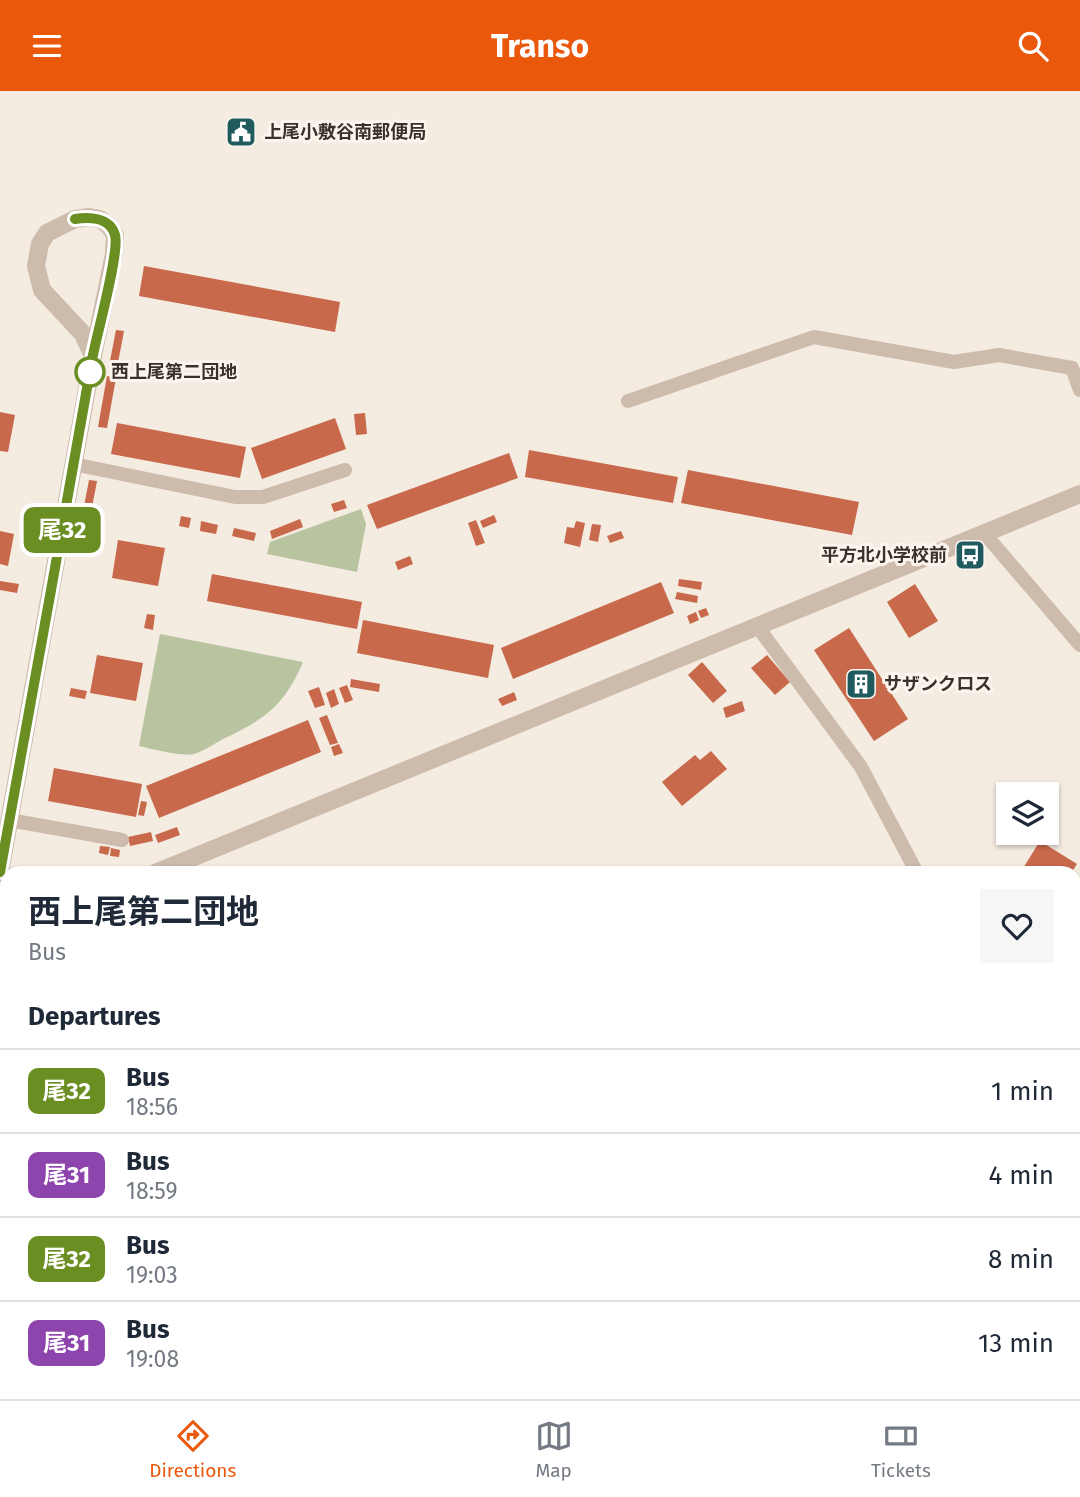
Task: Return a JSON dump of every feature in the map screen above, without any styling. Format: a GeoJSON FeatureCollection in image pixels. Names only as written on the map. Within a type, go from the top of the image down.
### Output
{"type":"FeatureCollection","features":[{"type":"Feature","properties":{"kind":"street"},"geometry":{"type":"LineString","coordinates":[[1,866],[73,464],[114,254],[115,235],[100,219],[89,217],[75,219],[47,233],[40,244],[36,266],[42,290],[83,334],[93,356]]}},
{"type":"Feature","properties":{"kind":"street"},"geometry":{"type":"LineString","coordinates":[[172,866],[1080,495]]}},
{"type":"Feature","properties":{"kind":"lane"},"geometry":{"type":"LineString","coordinates":[[628,401],[814,337],[954,362],[999,355],[1072,368],[1080,390]]}},
{"type":"Feature","properties":{"kind":"lane"},"geometry":{"type":"LineString","coordinates":[[73,464],[235,497],[263,497],[345,470]]}},
{"type":"Feature","properties":{"kind":"lane"},"geometry":{"type":"LineString","coordinates":[[984,533],[1080,645]]}},
{"type":"Feature","properties":{"kind":"lane"},"geometry":{"type":"LineString","coordinates":[[757,626],[861,767],[913,866]]}},
{"type":"Feature","properties":{"kind":"lane"},"geometry":{"type":"LineString","coordinates":[[9,820],[122,840]]}},
{"type":"Feature","properties":{"kind":"green space"},"geometry":{"type":"Polygon","coordinates":[[[361,509],[366,524],[357,572],[267,554],[270,542],[361,509]]]}},
{"type":"Feature","properties":{"kind":"green space"},"geometry":{"type":"Polygon","coordinates":[[[160,634],[303,662],[289,690],[262,718],[198,753],[189,755],[167,752],[139,746],[160,634]]]}},
{"type":"Feature","properties":{"kind":"building"},"geometry":{"type":"Polygon","coordinates":[[[144,266],[340,302],[335,332],[139,296],[144,266]]]}},
{"type":"Feature","properties":{"kind":"building"},"geometry":{"type":"Polygon","coordinates":[[[116,330],[124,331],[117,368],[109,366],[116,330]]]}},
{"type":"Feature","properties":{"kind":"building"},"geometry":{"type":"Polygon","coordinates":[[[107,376],[116,378],[107,428],[98,427],[107,376]]]}},
{"type":"Feature","properties":{"kind":"building"},"geometry":{"type":"Polygon","coordinates":[[[0,412],[15,415],[8,452],[0,451],[0,412]]]}},
{"type":"Feature","properties":{"kind":"building"},"geometry":{"type":"Polygon","coordinates":[[[365,413],[367,434],[356,435],[354,414],[365,413]]]}},
{"type":"Feature","properties":{"kind":"building"},"geometry":{"type":"Polygon","coordinates":[[[335,418],[346,449],[262,479],[251,448],[335,418]]]}},
{"type":"Feature","properties":{"kind":"building"},"geometry":{"type":"Polygon","coordinates":[[[117,423],[246,447],[240,478],[111,454],[117,423]]]}},
{"type":"Feature","properties":{"kind":"building"},"geometry":{"type":"Polygon","coordinates":[[[529,450],[678,477],[673,503],[525,477],[529,450]]]}},
{"type":"Feature","properties":{"kind":"building"},"geometry":{"type":"Polygon","coordinates":[[[509,453],[518,478],[377,529],[367,505],[509,453]]]}},
{"type":"Feature","properties":{"kind":"building"},"geometry":{"type":"Polygon","coordinates":[[[688,470],[859,502],[852,535],[681,503],[688,470]]]}},
{"type":"Feature","properties":{"kind":"building"},"geometry":{"type":"Polygon","coordinates":[[[89,480],[97,481],[86,539],[78,538],[89,480]]]}},
{"type":"Feature","properties":{"kind":"building"},"geometry":{"type":"Polygon","coordinates":[[[344,500],[347,508],[334,512],[331,504],[344,500]]]}},
{"type":"Feature","properties":{"kind":"building"},"geometry":{"type":"Polygon","coordinates":[[[494,515],[497,522],[483,528],[480,521],[494,515]]]}},
{"type":"Feature","properties":{"kind":"building"},"geometry":{"type":"Polygon","coordinates":[[[181,516],[191,518],[189,528],[179,526],[181,516]]]}},
{"type":"Feature","properties":{"kind":"building"},"geometry":{"type":"Polygon","coordinates":[[[300,519],[303,527],[272,539],[270,531],[300,519]]]}},
{"type":"Feature","properties":{"kind":"building"},"geometry":{"type":"Polygon","coordinates":[[[476,520],[485,543],[476,546],[468,523],[476,520]]]}},
{"type":"Feature","properties":{"kind":"building"},"geometry":{"type":"Polygon","coordinates":[[[201,521],[218,525],[216,534],[200,531],[201,521]]]}},
{"type":"Feature","properties":{"kind":"building"},"geometry":{"type":"Polygon","coordinates":[[[576,521],[585,523],[580,547],[564,543],[567,527],[574,528],[576,521]]]}},
{"type":"Feature","properties":{"kind":"building"},"geometry":{"type":"Polygon","coordinates":[[[592,524],[601,525],[598,542],[589,540],[592,524]]]}},
{"type":"Feature","properties":{"kind":"building"},"geometry":{"type":"Polygon","coordinates":[[[234,528],[256,533],[254,541],[232,536],[234,528]]]}},
{"type":"Feature","properties":{"kind":"building"},"geometry":{"type":"Polygon","coordinates":[[[0,531],[14,534],[8,566],[0,564],[0,531]]]}},
{"type":"Feature","properties":{"kind":"building"},"geometry":{"type":"Polygon","coordinates":[[[621,531],[624,538],[610,543],[607,536],[621,531]]]}},
{"type":"Feature","properties":{"kind":"building"},"geometry":{"type":"Polygon","coordinates":[[[118,540],[165,548],[158,586],[112,578],[118,540]]]}},
{"type":"Feature","properties":{"kind":"building"},"geometry":{"type":"Polygon","coordinates":[[[410,556],[413,564],[398,570],[395,562],[410,556]]]}},
{"type":"Feature","properties":{"kind":"building"},"geometry":{"type":"Polygon","coordinates":[[[212,574],[362,602],[357,629],[207,601],[212,574]]]}},
{"type":"Feature","properties":{"kind":"building"},"geometry":{"type":"Polygon","coordinates":[[[679,579],[702,582],[701,590],[678,586],[679,579]]]}},
{"type":"Feature","properties":{"kind":"building"},"geometry":{"type":"Polygon","coordinates":[[[0,581],[19,584],[17,593],[0,590],[0,581]]]}},
{"type":"Feature","properties":{"kind":"building"},"geometry":{"type":"Polygon","coordinates":[[[661,582],[674,613],[513,679],[501,648],[661,582]]]}},
{"type":"Feature","properties":{"kind":"building"},"geometry":{"type":"Polygon","coordinates":[[[915,584],[938,621],[909,638],[887,602],[915,584]]]}},
{"type":"Feature","properties":{"kind":"building"},"geometry":{"type":"Polygon","coordinates":[[[677,592],[698,596],[697,603],[675,599],[677,592]]]}},
{"type":"Feature","properties":{"kind":"building"},"geometry":{"type":"Polygon","coordinates":[[[706,608],[709,615],[701,618],[698,611],[706,608]]]}},
{"type":"Feature","properties":{"kind":"building"},"geometry":{"type":"Polygon","coordinates":[[[696,612],[699,620],[690,624],[687,616],[696,612]]]}},
{"type":"Feature","properties":{"kind":"building"},"geometry":{"type":"Polygon","coordinates":[[[147,614],[155,615],[153,630],[144,628],[147,614]]]}},
{"type":"Feature","properties":{"kind":"building"},"geometry":{"type":"Polygon","coordinates":[[[363,620],[494,645],[488,678],[357,653],[363,620]]]}},
{"type":"Feature","properties":{"kind":"building","name":"サザンクロス"},"geometry":{"type":"Polygon","coordinates":[[[849,628],[908,719],[874,741],[814,650],[849,628]]]}},
{"type":"Feature","properties":{"kind":"building"},"geometry":{"type":"Polygon","coordinates":[[[97,655],[143,663],[136,701],[90,693],[97,655]]]}},
{"type":"Feature","properties":{"kind":"building"},"geometry":{"type":"Polygon","coordinates":[[[767,655],[790,682],[775,695],[751,668],[767,655]]]}},
{"type":"Feature","properties":{"kind":"building"},"geometry":{"type":"Polygon","coordinates":[[[702,662],[727,691],[713,703],[688,675],[702,662]]]}},
{"type":"Feature","properties":{"kind":"building"},"geometry":{"type":"Polygon","coordinates":[[[351,679],[380,684],[379,692],[350,687],[351,679]]]}},
{"type":"Feature","properties":{"kind":"building"},"geometry":{"type":"Polygon","coordinates":[[[347,685],[353,700],[345,703],[339,688],[347,685]]]}},
{"type":"Feature","properties":{"kind":"building"},"geometry":{"type":"Polygon","coordinates":[[[319,687],[325,705],[315,708],[308,691],[319,687]]]}},
{"type":"Feature","properties":{"kind":"building"},"geometry":{"type":"Polygon","coordinates":[[[71,688],[87,691],[85,699],[69,696],[71,688]]]}},
{"type":"Feature","properties":{"kind":"building"},"geometry":{"type":"Polygon","coordinates":[[[334,689],[339,704],[331,708],[326,693],[334,689]]]}},
{"type":"Feature","properties":{"kind":"building"},"geometry":{"type":"Polygon","coordinates":[[[514,692],[517,700],[502,706],[498,699],[514,692]]]}},
{"type":"Feature","properties":{"kind":"building"},"geometry":{"type":"Polygon","coordinates":[[[742,701],[745,711],[726,718],[723,708],[742,701]]]}},
{"type":"Feature","properties":{"kind":"building"},"geometry":{"type":"Polygon","coordinates":[[[327,715],[338,743],[330,745],[319,718],[327,715]]]}},
{"type":"Feature","properties":{"kind":"building"},"geometry":{"type":"Polygon","coordinates":[[[308,720],[321,752],[159,818],[146,786],[308,720]]]}},
{"type":"Feature","properties":{"kind":"building"},"geometry":{"type":"Polygon","coordinates":[[[339,744],[343,753],[334,756],[331,747],[339,744]]]}},
{"type":"Feature","properties":{"kind":"building"},"geometry":{"type":"Polygon","coordinates":[[[711,751],[727,769],[682,806],[662,782],[695,755],[700,760],[711,751]]]}},
{"type":"Feature","properties":{"kind":"building"},"geometry":{"type":"Polygon","coordinates":[[[54,768],[142,784],[136,817],[48,801],[54,768]]]}},
{"type":"Feature","properties":{"kind":"building"},"geometry":{"type":"Polygon","coordinates":[[[141,801],[147,802],[144,816],[138,815],[141,801]]]}},
{"type":"Feature","properties":{"kind":"building"},"geometry":{"type":"Polygon","coordinates":[[[177,827],[180,835],[158,843],[155,835],[177,827]]]}},
{"type":"Feature","properties":{"kind":"building"},"geometry":{"type":"Polygon","coordinates":[[[151,832],[153,841],[130,846],[128,837],[151,832]]]}},
{"type":"Feature","properties":{"kind":"building"},"geometry":{"type":"Polygon","coordinates":[[[1038,845],[1046,845],[1077,864],[1024,866],[1038,845]]]}},
{"type":"Feature","properties":{"kind":"building"},"geometry":{"type":"Polygon","coordinates":[[[100,846],[110,847],[108,855],[99,853],[100,846]]]}},
{"type":"Feature","properties":{"kind":"building"},"geometry":{"type":"Polygon","coordinates":[[[111,848],[120,850],[119,857],[110,856],[111,848]]]}},
{"type":"Feature","properties":{"kind":"bus line","name":"尾32"},"geometry":{"type":"LineString","coordinates":[[1,866],[93,356],[114,254],[115,235],[109,226],[100,219],[75,219]]}},
{"type":"Feature","properties":{"kind":"place","name":"上尾小敷谷南郵便局"},"geometry":{"type":"Point","coordinates":[241,132]}},
{"type":"Feature","properties":{"kind":"place","name":"西上尾第二団地"},"geometry":{"type":"Point","coordinates":[90,372]}},
{"type":"Feature","properties":{"kind":"place","name":"平方北小学校前"},"geometry":{"type":"Point","coordinates":[970,555]}},
{"type":"Feature","properties":{"kind":"place","name":"サザンクロス"},"geometry":{"type":"Point","coordinates":[861,684]}}]}
